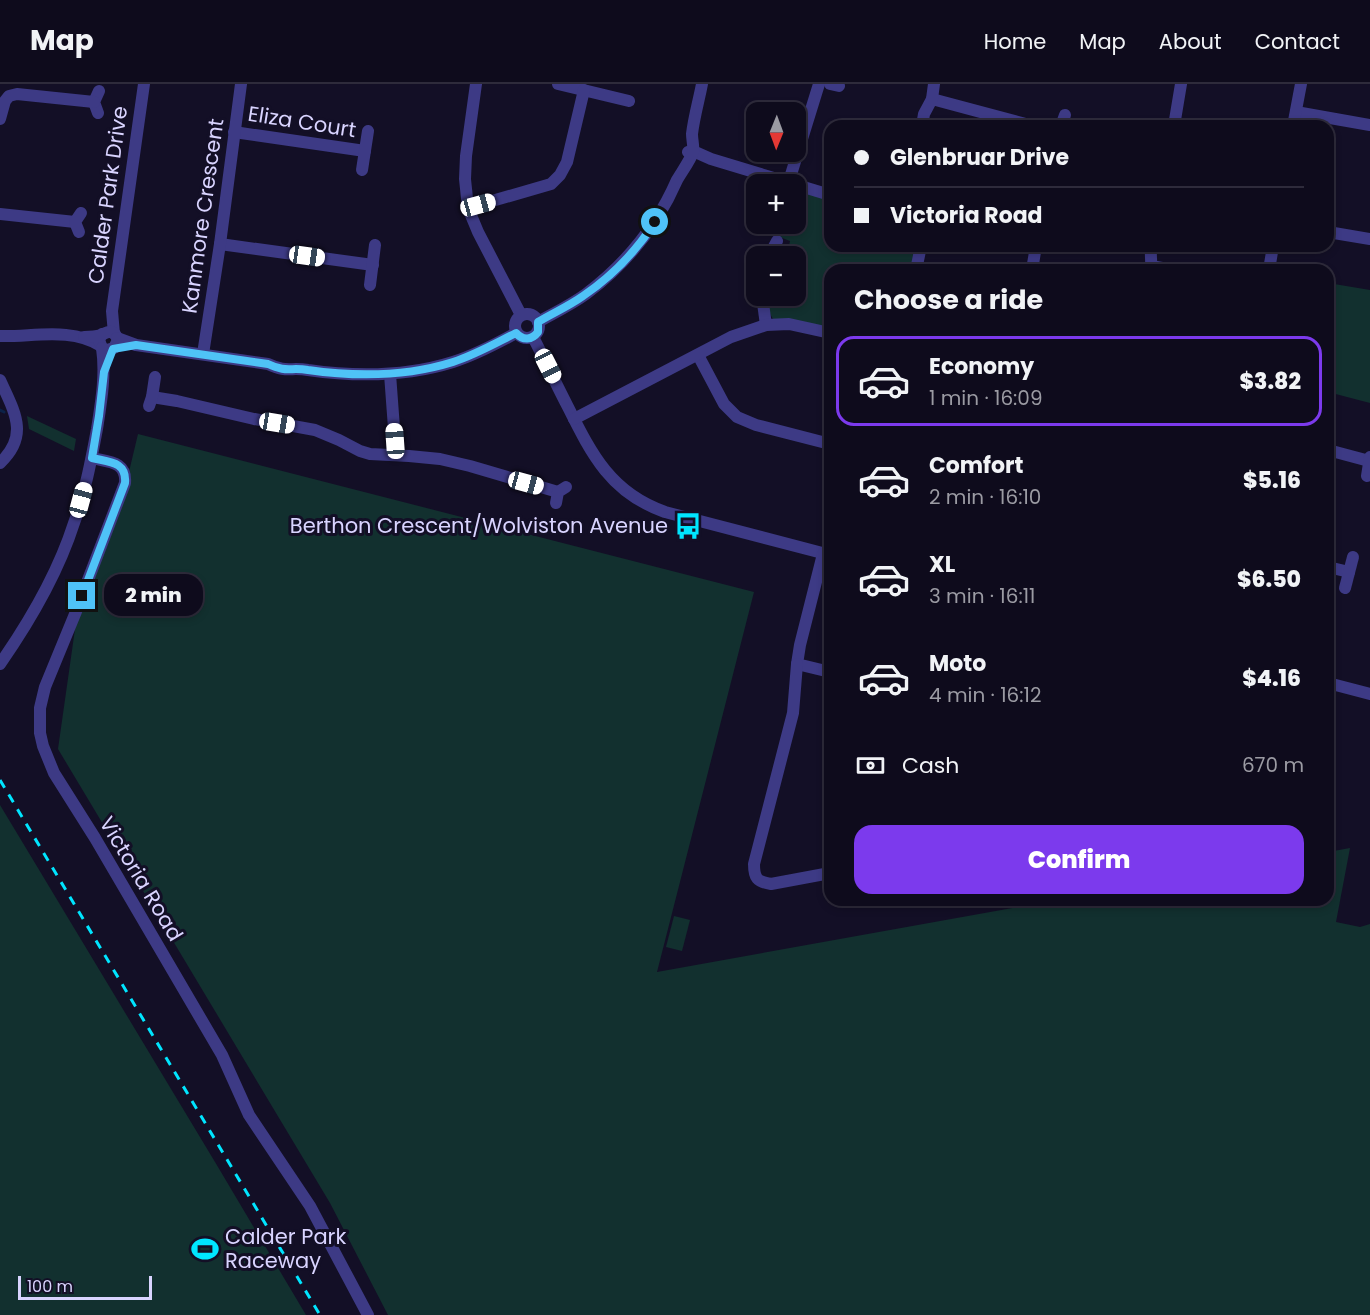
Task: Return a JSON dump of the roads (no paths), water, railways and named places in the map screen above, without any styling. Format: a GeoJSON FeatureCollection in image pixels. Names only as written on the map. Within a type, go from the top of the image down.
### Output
{"type":"FeatureCollection","features":[{"type":"Feature","properties":{"kind":"street","name":"Calder Park Drive"},"geometry":{"type":"LineString","coordinates":[[4,659],[60,559],[75,523],[92,458],[144,84]]}},
{"type":"Feature","properties":{"kind":"street","name":"Kanmore Crescent"},"geometry":{"type":"LineString","coordinates":[[203,354],[241,84]]}},
{"type":"Feature","properties":{"kind":"street"},"geometry":{"type":"LineString","coordinates":[[476,84],[466,156],[465,179],[468,208],[521,315]]}},
{"type":"Feature","properties":{"kind":"street"},"geometry":{"type":"LineString","coordinates":[[558,84],[628,101]]}},
{"type":"Feature","properties":{"kind":"street"},"geometry":{"type":"LineString","coordinates":[[538,322],[585,295],[609,275],[632,253],[655,222],[678,178],[681,164],[691,153],[689,138],[702,84]]}},
{"type":"Feature","properties":{"kind":"street"},"geometry":{"type":"LineString","coordinates":[[791,174],[819,84]]}},
{"type":"Feature","properties":{"kind":"street"},"geometry":{"type":"LineString","coordinates":[[923,120],[924,114],[934,100],[936,84]]}},
{"type":"Feature","properties":{"kind":"street"},"geometry":{"type":"LineString","coordinates":[[1175,120],[1181,84]]}},
{"type":"Feature","properties":{"kind":"street"},"geometry":{"type":"LineString","coordinates":[[1294,120],[1301,84]]}},
{"type":"Feature","properties":{"kind":"street"},"geometry":{"type":"LineString","coordinates":[[468,208],[551,184],[560,175],[567,162],[584,90]]}},
{"type":"Feature","properties":{"kind":"street"},"geometry":{"type":"LineString","coordinates":[[0,119],[5,101],[9,96],[16,94],[97,102]]}},
{"type":"Feature","properties":{"kind":"street"},"geometry":{"type":"LineString","coordinates":[[934,100],[1010,120]]}},
{"type":"Feature","properties":{"kind":"street"},"geometry":{"type":"LineString","coordinates":[[1296,112],[1370,125]]}},
{"type":"Feature","properties":{"kind":"street","name":"Eliza Court"},"geometry":{"type":"LineString","coordinates":[[362,170],[368,131]]}},
{"type":"Feature","properties":{"kind":"street","name":"Eliza Court"},"geometry":{"type":"LineString","coordinates":[[234,132],[365,151]]}},
{"type":"Feature","properties":{"kind":"street"},"geometry":{"type":"LineString","coordinates":[[691,153],[764,174]]}},
{"type":"Feature","properties":{"kind":"street"},"geometry":{"type":"LineString","coordinates":[[806,187],[824,193]]}},
{"type":"Feature","properties":{"kind":"street"},"geometry":{"type":"LineString","coordinates":[[0,214],[78,222]]}},
{"type":"Feature","properties":{"kind":"street"},"geometry":{"type":"LineString","coordinates":[[1334,233],[1370,239]]}},
{"type":"Feature","properties":{"kind":"street"},"geometry":{"type":"LineString","coordinates":[[774,246],[777,241]]}},
{"type":"Feature","properties":{"kind":"street"},"geometry":{"type":"LineString","coordinates":[[220,244],[372,266]]}},
{"type":"Feature","properties":{"kind":"street"},"geometry":{"type":"LineString","coordinates":[[370,285],[375,245]]}},
{"type":"Feature","properties":{"kind":"street"},"geometry":{"type":"LineString","coordinates":[[763,306],[766,325]]}},
{"type":"Feature","properties":{"kind":"street"},"geometry":{"type":"LineString","coordinates":[[529,314],[538,322],[538,332],[533,337],[525,339],[516,333],[515,321],[521,315],[529,314]]}},
{"type":"Feature","properties":{"kind":"street"},"geometry":{"type":"LineString","coordinates":[[574,419],[731,337],[766,325],[789,324],[824,332]]}},
{"type":"Feature","properties":{"kind":"street"},"geometry":{"type":"LineString","coordinates":[[0,336],[82,337],[268,364],[284,362],[302,369],[344,374],[390,374],[425,370],[454,362],[516,333]]}},
{"type":"Feature","properties":{"kind":"street"},"geometry":{"type":"LineString","coordinates":[[533,337],[592,453],[604,471],[628,493],[665,512],[824,553]]}},
{"type":"Feature","properties":{"kind":"street"},"geometry":{"type":"LineString","coordinates":[[698,355],[724,404],[737,417],[756,425],[824,442]]}},
{"type":"Feature","properties":{"kind":"street"},"geometry":{"type":"LineString","coordinates":[[390,374],[396,455]]}},
{"type":"Feature","properties":{"kind":"street"},"geometry":{"type":"LineString","coordinates":[[155,377],[151,401],[191,404],[315,430],[360,452],[425,457],[455,463],[560,494]]}},
{"type":"Feature","properties":{"kind":"street"},"geometry":{"type":"LineString","coordinates":[[0,380],[14,409],[17,425],[13,446],[0,463]]}},
{"type":"Feature","properties":{"kind":"street"},"geometry":{"type":"LineString","coordinates":[[1334,451],[1370,459],[1367,476]]}},
{"type":"Feature","properties":{"kind":"street","name":"Victoria Road"},"geometry":{"type":"LineString","coordinates":[[92,458],[118,465],[124,472],[125,483],[45,687],[40,717],[43,746],[54,773],[95,838],[222,1055],[249,1115],[310,1206],[368,1315]]}},
{"type":"Feature","properties":{"kind":"street"},"geometry":{"type":"LineString","coordinates":[[1345,588],[1353,556]]}},
{"type":"Feature","properties":{"kind":"street"},"geometry":{"type":"LineString","coordinates":[[824,561],[800,645],[793,713],[754,864],[756,878],[771,884],[824,874]]}},
{"type":"Feature","properties":{"kind":"street"},"geometry":{"type":"LineString","coordinates":[[1334,568],[1349,572]]}},
{"type":"Feature","properties":{"kind":"street"},"geometry":{"type":"LineString","coordinates":[[797,664],[824,671]]}},
{"type":"Feature","properties":{"kind":"street"},"geometry":{"type":"LineString","coordinates":[[1334,685],[1370,694]]}},
{"type":"Feature","properties":{"kind":"waterway"},"geometry":{"type":"LineString","coordinates":[[0,410],[4,412]]}},
{"type":"Feature","properties":{"kind":"railway"},"geometry":{"type":"LineString","coordinates":[[0,780],[320,1315]]}},
{"type":"Feature","properties":{"kind":"place","name":"Berthon Crescent/Wolviston Avenue"},"geometry":{"type":"Point","coordinates":[688,526]}},
{"type":"Feature","properties":{"kind":"place","name":"Calder Park Raceway"},"geometry":{"type":"Point","coordinates":[205,1249]}}]}
